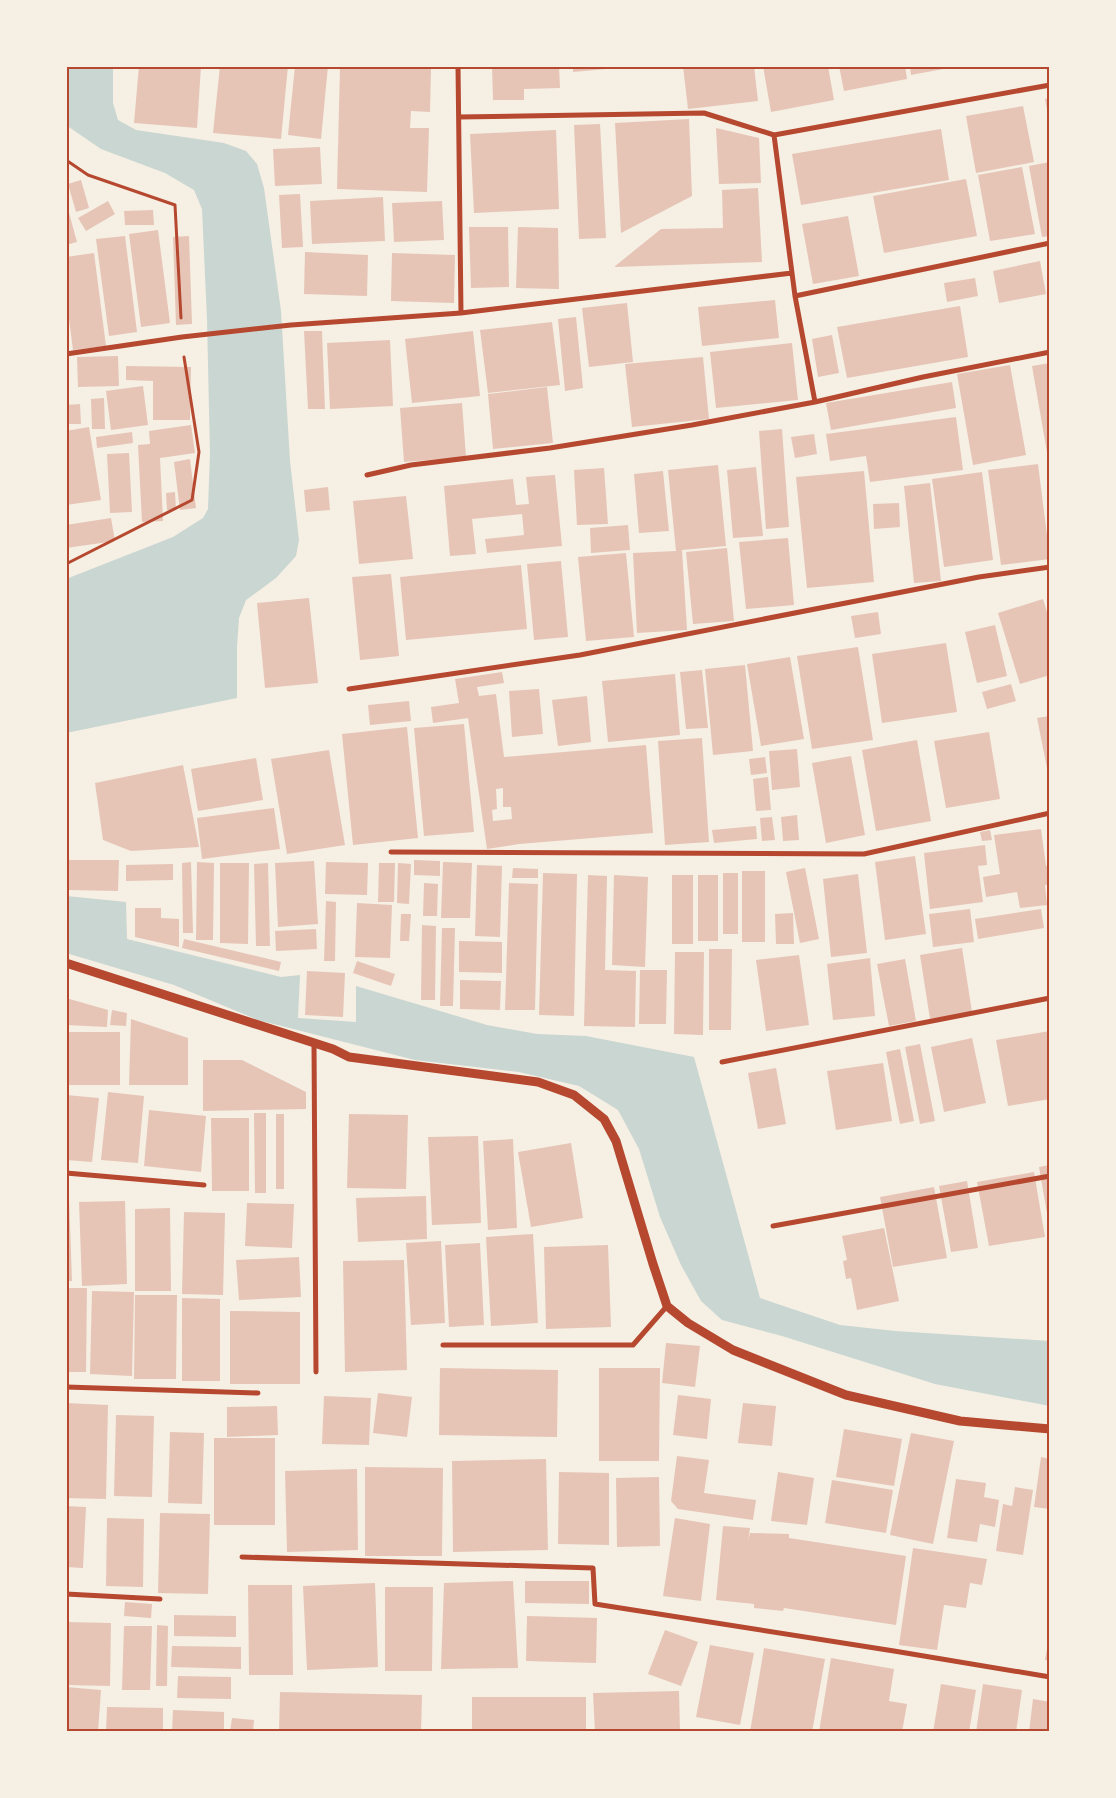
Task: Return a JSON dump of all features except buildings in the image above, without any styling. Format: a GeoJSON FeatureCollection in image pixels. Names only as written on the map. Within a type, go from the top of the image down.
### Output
{"type":"FeatureCollection","features":[{"type":"Feature","properties":{"kind":"street"},"geometry":{"type":"LineString","coordinates":[[458,66],[460,313]]}},
{"type":"Feature","properties":{"kind":"street"},"geometry":{"type":"LineString","coordinates":[[458,117],[704,113],[774,135],[1050,85]]}},
{"type":"Feature","properties":{"kind":"street"},"geometry":{"type":"LineString","coordinates":[[774,135],[794,296],[815,402]]}},
{"type":"Feature","properties":{"kind":"street"},"geometry":{"type":"LineString","coordinates":[[794,296],[1050,243]]}},
{"type":"Feature","properties":{"kind":"street"},"geometry":{"type":"LineString","coordinates":[[66,354],[291,325],[460,313],[792,273]]}},
{"type":"Feature","properties":{"kind":"street"},"geometry":{"type":"LineString","coordinates":[[367,475],[410,465],[550,448],[692,425],[815,402],[923,377],[1050,352]]}},
{"type":"Feature","properties":{"kind":"street"},"geometry":{"type":"LineString","coordinates":[[349,689],[580,655],[980,577],[1050,567]]}},
{"type":"Feature","properties":{"kind":"street"},"geometry":{"type":"LineString","coordinates":[[391,852],[864,854],[1050,813]]}},
{"type":"Feature","properties":{"kind":"street"},"geometry":{"type":"LineString","coordinates":[[66,963],[314,1043],[349,1057],[538,1082],[574,1095],[604,1119],[616,1141],[652,1264],[667,1306],[688,1323],[733,1350],[846,1395],[960,1421],[1050,1429]]}},
{"type":"Feature","properties":{"kind":"street"},"geometry":{"type":"LineString","coordinates":[[722,1062],[1050,998]]}},
{"type":"Feature","properties":{"kind":"street"},"geometry":{"type":"LineString","coordinates":[[314,1043],[316,1372]]}},
{"type":"Feature","properties":{"kind":"street"},"geometry":{"type":"LineString","coordinates":[[66,1173],[204,1184]]}},
{"type":"Feature","properties":{"kind":"street"},"geometry":{"type":"LineString","coordinates":[[773,1226],[1050,1176]]}},
{"type":"Feature","properties":{"kind":"street"},"geometry":{"type":"LineString","coordinates":[[443,1345],[633,1345],[667,1306]]}},
{"type":"Feature","properties":{"kind":"street"},"geometry":{"type":"LineString","coordinates":[[66,1387],[258,1393]]}},
{"type":"Feature","properties":{"kind":"street"},"geometry":{"type":"LineString","coordinates":[[242,1557],[593,1568],[595,1604],[1050,1677]]}},
{"type":"Feature","properties":{"kind":"street"},"geometry":{"type":"LineString","coordinates":[[66,1594],[160,1599]]}},
{"type":"Feature","properties":{"kind":"shaded area"},"geometry":{"type":"Polygon","coordinates":[[[66,66],[113,66],[113,103],[118,120],[136,130],[224,143],[246,151],[257,164],[264,188],[281,311],[290,461],[299,540],[296,556],[276,578],[246,600],[239,618],[237,698],[66,733],[66,579],[173,537],[203,518],[208,509],[210,454],[202,209],[194,190],[165,173],[101,149],[66,125],[66,66]]]}},
{"type":"Feature","properties":{"kind":"shaded area"},"geometry":{"type":"Polygon","coordinates":[[[66,896],[126,902],[127,939],[281,977],[300,975],[298,1018],[356,1022],[356,986],[487,1025],[537,1034],[586,1036],[694,1057],[760,1298],[840,1325],[895,1331],[1050,1341],[1050,1406],[935,1384],[782,1336],[722,1320],[701,1301],[681,1265],[660,1217],[639,1149],[618,1110],[579,1086],[519,1072],[415,1060],[258,1020],[174,985],[66,953],[66,896]]]}}]}
